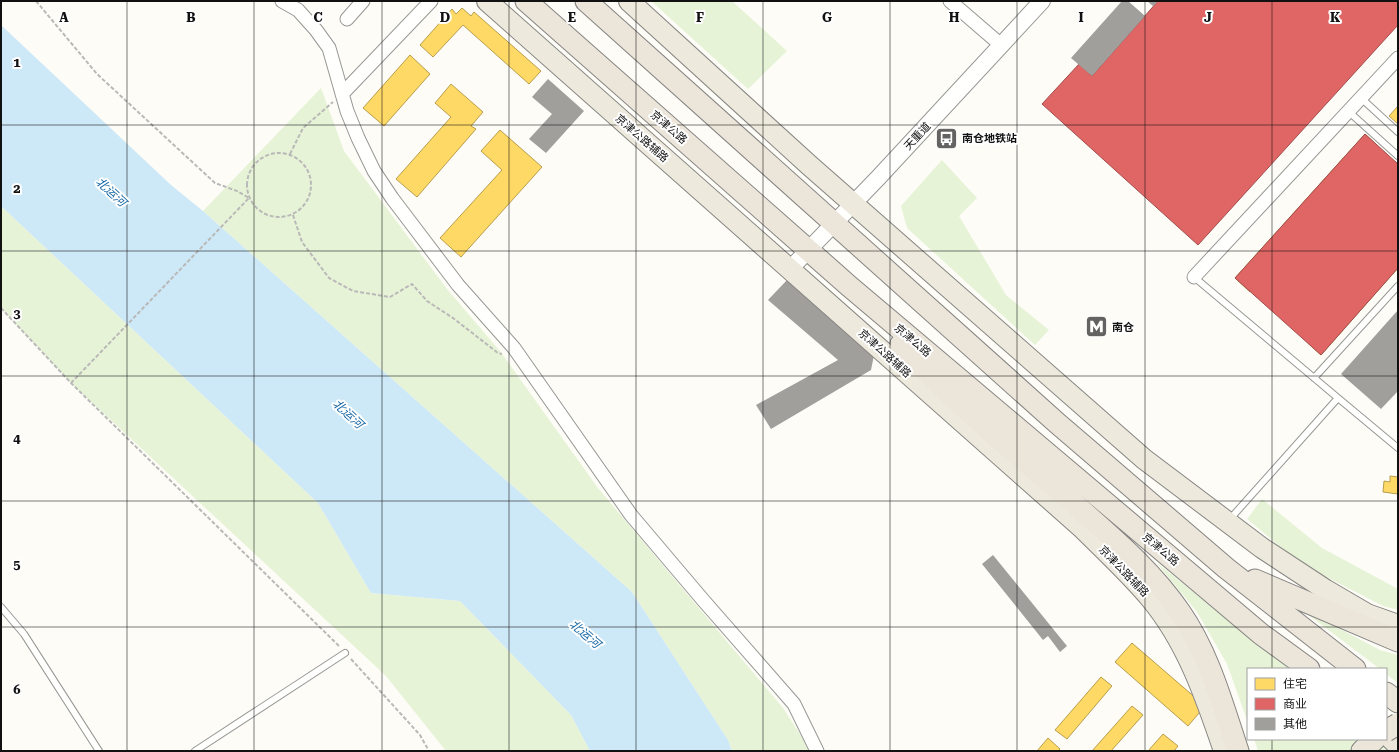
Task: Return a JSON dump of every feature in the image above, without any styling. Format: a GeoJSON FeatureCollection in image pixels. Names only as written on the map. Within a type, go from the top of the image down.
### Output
{"type":"FeatureCollection","features":[{"type":"Feature","properties":{"kind":"highway","name":"京津公路"},"geometry":{"type":"LineString","coordinates":[[526,1],[849,286],[1261,634],[1308,668]]}},
{"type":"Feature","properties":{"kind":"highway"},"geometry":{"type":"LineString","coordinates":[[586,1],[834,225],[1057,423],[1226,568],[1354,668]]}},
{"type":"Feature","properties":{"kind":"highway"},"geometry":{"type":"LineString","coordinates":[[849,286],[922,367],[971,415],[1117,542],[1167,593],[1194,634],[1214,677],[1238,751]]}},
{"type":"Feature","properties":{"kind":"highway"},"geometry":{"type":"LineString","coordinates":[[1226,568],[1398,641]]}},
{"type":"Feature","properties":{"kind":"highway"},"geometry":{"type":"LineString","coordinates":[[1387,694],[1398,702]]}},
{"type":"Feature","properties":{"kind":"highway"},"geometry":{"type":"LineString","coordinates":[[1387,731],[1398,724]]}},
{"type":"Feature","properties":{"kind":"highway"},"geometry":{"type":"LineString","coordinates":[[1387,725],[1398,731]]}},
{"type":"Feature","properties":{"kind":"highway"},"geometry":{"type":"LineString","coordinates":[[1387,733],[1398,745]]}},
{"type":"Feature","properties":{"kind":"highway"},"geometry":{"type":"LineString","coordinates":[[1362,751],[1373,740]]}},
{"type":"Feature","properties":{"kind":"main road","name":"京津公路辅路"},"geometry":{"type":"LineString","coordinates":[[487,1],[1082,528],[1151,598],[1178,640],[1194,670],[1224,751]]}},
{"type":"Feature","properties":{"kind":"main road"},"geometry":{"type":"LineString","coordinates":[[629,1],[853,204],[1144,459],[1262,548],[1326,590],[1367,614],[1398,625]]}},
{"type":"Feature","properties":{"kind":"street"},"geometry":{"type":"LineString","coordinates":[[282,1],[298,10],[316,30],[329,48],[342,94],[358,138],[374,170],[392,198],[458,285],[521,359],[631,515],[794,704],[817,751]]}},
{"type":"Feature","properties":{"kind":"street"},"geometry":{"type":"LineString","coordinates":[[346,19],[362,1]]}},
{"type":"Feature","properties":{"kind":"street"},"geometry":{"type":"LineString","coordinates":[[342,94],[432,1]]}},
{"type":"Feature","properties":{"kind":"street"},"geometry":{"type":"LineString","coordinates":[[950,1],[1001,45]]}},
{"type":"Feature","properties":{"kind":"street","name":"天重道"},"geometry":{"type":"LineString","coordinates":[[790,269],[834,225],[1042,1]]}},
{"type":"Feature","properties":{"kind":"street"},"geometry":{"type":"LineString","coordinates":[[1194,277],[1360,97],[1398,58]]}},
{"type":"Feature","properties":{"kind":"lane"},"geometry":{"type":"LineString","coordinates":[[1360,97],[1398,132]]}},
{"type":"Feature","properties":{"kind":"lane"},"geometry":{"type":"LineString","coordinates":[[1348,111],[1398,156]]}},
{"type":"Feature","properties":{"kind":"lane"},"geometry":{"type":"LineString","coordinates":[[1194,277],[1398,448]]}},
{"type":"Feature","properties":{"kind":"lane"},"geometry":{"type":"LineString","coordinates":[[1314,378],[1398,286]]}},
{"type":"Feature","properties":{"kind":"lane"},"geometry":{"type":"LineString","coordinates":[[1227,522],[1338,398]]}},
{"type":"Feature","properties":{"kind":"lane"},"geometry":{"type":"LineString","coordinates":[[1,607],[24,634],[99,751]]}},
{"type":"Feature","properties":{"kind":"lane"},"geometry":{"type":"LineString","coordinates":[[195,751],[345,653]]}},
{"type":"Feature","properties":{"kind":"path"},"geometry":{"type":"LineString","coordinates":[[36,1],[97,74],[215,183],[237,191],[249,198]]}},
{"type":"Feature","properties":{"kind":"path"},"geometry":{"type":"LineString","coordinates":[[290,154],[303,128],[342,94]]}},
{"type":"Feature","properties":{"kind":"path"},"geometry":{"type":"LineString","coordinates":[[279,152],[290,154],[299,159],[311,176],[312,187],[310,197],[304,207],[293,215],[285,218],[264,214],[255,207],[249,198],[247,187],[248,177],[252,167],[259,159],[269,154],[279,152]]}},
{"type":"Feature","properties":{"kind":"path"},"geometry":{"type":"LineString","coordinates":[[71,383],[249,198]]}},
{"type":"Feature","properties":{"kind":"path"},"geometry":{"type":"LineString","coordinates":[[293,215],[302,242],[328,278],[352,291],[390,297],[412,284],[427,301],[453,318],[498,353],[521,359]]}},
{"type":"Feature","properties":{"kind":"path"},"geometry":{"type":"LineString","coordinates":[[1,308],[71,383],[345,653],[420,735],[429,751]]}},
{"type":"Feature","properties":{"kind":"green space"},"geometry":{"type":"Polygon","coordinates":[[[651,1],[732,1],[787,51],[748,89],[651,1]]]}},
{"type":"Feature","properties":{"kind":"green space"},"geometry":{"type":"Polygon","coordinates":[[[321,88],[344,151],[447,289],[500,351],[598,488],[783,708],[811,751],[732,751],[728,740],[632,592],[203,211],[321,88]]]}},
{"type":"Feature","properties":{"kind":"green space"},"geometry":{"type":"Polygon","coordinates":[[[942,160],[977,198],[959,216],[1006,295],[1049,330],[1035,345],[907,228],[901,206],[942,160]]]}},
{"type":"Feature","properties":{"kind":"green space"},"geometry":{"type":"Polygon","coordinates":[[[1,206],[318,503],[371,593],[460,601],[571,715],[590,751],[446,751],[386,676],[71,383],[1,308],[1,206]]]}},
{"type":"Feature","properties":{"kind":"green space"},"geometry":{"type":"Polygon","coordinates":[[[1262,499],[1322,548],[1398,589],[1398,610],[1383,606],[1301,564],[1247,519],[1262,499]]]}},
{"type":"Feature","properties":{"kind":"green space"},"geometry":{"type":"Polygon","coordinates":[[[1156,562],[1288,668],[1247,668],[1247,720],[1227,664],[1197,612],[1156,562]]]}},
{"type":"Feature","properties":{"kind":"green space"},"geometry":{"type":"Polygon","coordinates":[[[1298,607],[1380,650],[1398,655],[1398,683],[1387,675],[1387,668],[1379,668],[1298,607]]]}},
{"type":"Feature","properties":{"kind":"green space"},"geometry":{"type":"Polygon","coordinates":[[[1254,740],[1378,740],[1392,751],[1258,751],[1254,740]]]}},
{"type":"Feature","properties":{"kind":"water","name":"北运河"},"geometry":{"type":"Polygon","coordinates":[[[1,25],[171,185],[203,211],[632,592],[728,740],[732,751],[590,751],[571,715],[460,601],[371,593],[318,503],[1,206],[1,25]]]}},
{"type":"Feature","properties":{"kind":"building: 住宅"},"geometry":{"type":"Polygon","coordinates":[[[462,8],[471,16],[474,12],[541,71],[529,84],[463,25],[433,57],[420,45],[452,9],[456,14],[462,8]]]}},
{"type":"Feature","properties":{"kind":"building: 住宅"},"geometry":{"type":"Polygon","coordinates":[[[410,55],[430,74],[384,126],[363,108],[410,55]]]}},
{"type":"Feature","properties":{"kind":"building: 住宅"},"geometry":{"type":"Polygon","coordinates":[[[451,84],[483,112],[471,126],[476,129],[417,197],[396,179],[451,117],[435,103],[451,84]]]}},
{"type":"Feature","properties":{"kind":"building: 住宅"},"geometry":{"type":"Polygon","coordinates":[[[1398,106],[1398,124],[1389,116],[1398,106]]]}},
{"type":"Feature","properties":{"kind":"building: 住宅"},"geometry":{"type":"Polygon","coordinates":[[[500,130],[542,167],[461,257],[440,238],[502,170],[481,151],[500,130]]]}},
{"type":"Feature","properties":{"kind":"building: 住宅"},"geometry":{"type":"Polygon","coordinates":[[[1365,134],[1380,148],[1250,292],[1235,278],[1365,134]]]}},
{"type":"Feature","properties":{"kind":"building: 住宅"},"geometry":{"type":"Polygon","coordinates":[[[1398,243],[1398,268],[1321,355],[1308,343],[1398,243]]]}},
{"type":"Feature","properties":{"kind":"building: 住宅"},"geometry":{"type":"Polygon","coordinates":[[[1390,476],[1398,477],[1398,494],[1383,492],[1384,481],[1390,482],[1390,476]]]}},
{"type":"Feature","properties":{"kind":"building: 住宅"},"geometry":{"type":"Polygon","coordinates":[[[1132,643],[1205,706],[1188,726],[1115,662],[1132,643]]]}},
{"type":"Feature","properties":{"kind":"building: 住宅"},"geometry":{"type":"Polygon","coordinates":[[[1101,677],[1112,686],[1067,739],[1055,730],[1101,677]]]}},
{"type":"Feature","properties":{"kind":"building: 住宅"},"geometry":{"type":"Polygon","coordinates":[[[1132,706],[1143,715],[1111,751],[1092,751],[1132,706]]]}},
{"type":"Feature","properties":{"kind":"building: 住宅"},"geometry":{"type":"Polygon","coordinates":[[[1163,734],[1178,746],[1174,751],[1148,751],[1163,734]]]}},
{"type":"Feature","properties":{"kind":"building: 住宅"},"geometry":{"type":"Polygon","coordinates":[[[1048,738],[1060,749],[1058,751],[1037,751],[1048,738]]]}},
{"type":"Feature","properties":{"kind":"building: 商业"},"geometry":{"type":"Polygon","coordinates":[[[1158,1],[1398,1],[1398,25],[1198,245],[1042,104],[1079,64],[1092,76],[1158,1]]]}},
{"type":"Feature","properties":{"kind":"building: 商业"},"geometry":{"type":"Polygon","coordinates":[[[1365,134],[1398,164],[1398,268],[1321,355],[1235,278],[1365,134]]]}},
{"type":"Feature","properties":{"kind":"building: 其他"},"geometry":{"type":"Polygon","coordinates":[[[1122,1],[1128,1],[1145,16],[1092,76],[1071,58],[1122,1]]]}},
{"type":"Feature","properties":{"kind":"building: 其他"},"geometry":{"type":"Polygon","coordinates":[[[1147,1],[1158,1],[1153,6],[1147,1]]]}},
{"type":"Feature","properties":{"kind":"building: 其他"},"geometry":{"type":"Polygon","coordinates":[[[548,79],[584,111],[546,153],[529,139],[552,114],[532,97],[548,79]]]}},
{"type":"Feature","properties":{"kind":"building: 其他"},"geometry":{"type":"Polygon","coordinates":[[[787,280],[874,355],[871,370],[771,429],[756,405],[838,360],[768,300],[787,280]]]}},
{"type":"Feature","properties":{"kind":"building: 其他"},"geometry":{"type":"Polygon","coordinates":[[[1398,310],[1398,391],[1381,409],[1341,374],[1398,310]]]}},
{"type":"Feature","properties":{"kind":"building: 其他"},"geometry":{"type":"Polygon","coordinates":[[[993,555],[1067,646],[1060,652],[1048,636],[1043,640],[982,564],[993,555]]]}},
{"type":"Feature","properties":{"kind":"place","name":"南仓地铁站"},"geometry":{"type":"Point","coordinates":[946,138]}},
{"type":"Feature","properties":{"kind":"place","name":"南仓"},"geometry":{"type":"Point","coordinates":[1096,327]}}]}
